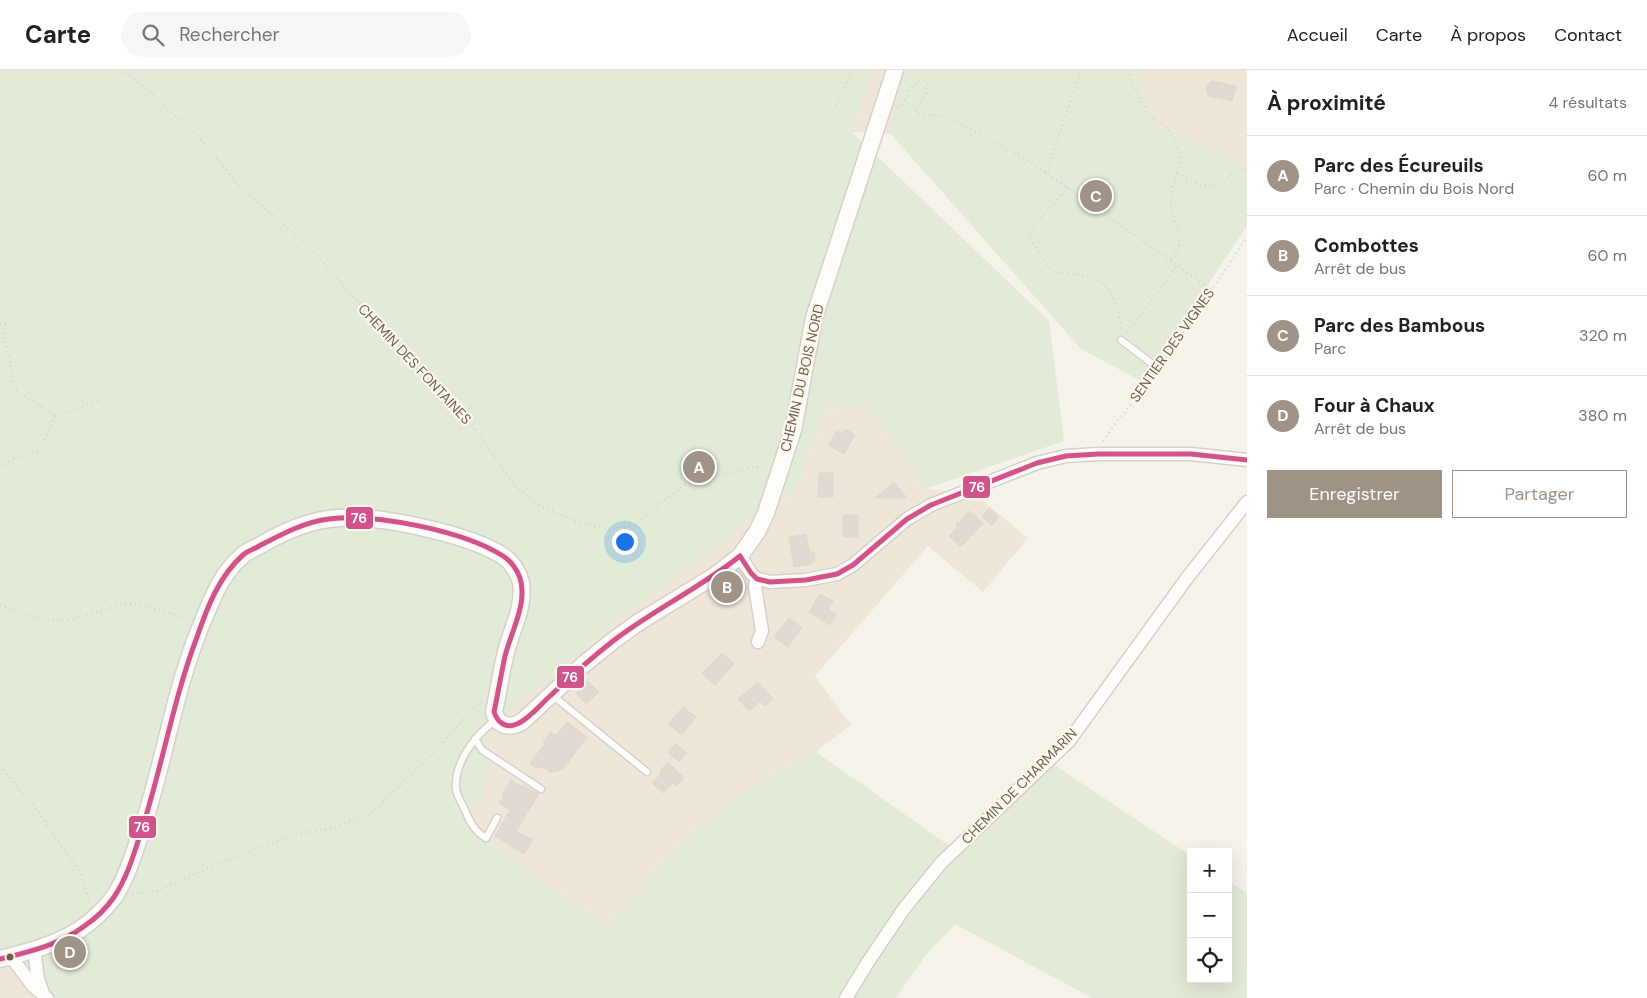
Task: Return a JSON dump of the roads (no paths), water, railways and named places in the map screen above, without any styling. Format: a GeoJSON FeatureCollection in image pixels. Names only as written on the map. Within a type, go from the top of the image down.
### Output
{"type":"FeatureCollection","features":[{"type":"Feature","properties":{"kind":"street","name":"CHEMIN DU BOIS NORD"},"geometry":{"type":"LineString","coordinates":[[496,716],[507,726],[516,726],[583,665],[614,640],[639,622],[716,575],[740,556],[757,532],[766,513],[793,430],[814,318],[895,70]]}},
{"type":"Feature","properties":{"kind":"street"},"geometry":{"type":"LineString","coordinates":[[740,556],[757,579],[770,582],[806,580],[837,574],[854,565],[907,519],[931,505],[1037,463],[1066,456],[1191,454],[1247,460]]}},
{"type":"Feature","properties":{"kind":"street","name":"CHEMIN DE CHARMARIN"},"geometry":{"type":"LineString","coordinates":[[846,998],[903,910],[941,863],[1069,741],[1187,578],[1247,502]]}},
{"type":"Feature","properties":{"kind":"street"},"geometry":{"type":"LineString","coordinates":[[45,997],[6,958],[52,944],[80,929],[114,896],[134,855],[150,809],[181,679],[213,594],[228,572],[243,555],[273,538],[302,525],[337,518],[358,518],[394,522],[454,536],[504,556],[515,568],[521,582],[519,612],[505,654],[496,716]]}},
{"type":"Feature","properties":{"kind":"street"},"geometry":{"type":"LineString","coordinates":[[757,579],[755,586],[762,631],[758,642]]}},
{"type":"Feature","properties":{"kind":"street"},"geometry":{"type":"LineString","coordinates":[[34,950],[38,979],[45,997]]}},
{"type":"Feature","properties":{"kind":"lane"},"geometry":{"type":"LineString","coordinates":[[1121,339],[1159,369]]}},
{"type":"Feature","properties":{"kind":"lane"},"geometry":{"type":"LineString","coordinates":[[552,694],[647,772]]}},
{"type":"Feature","properties":{"kind":"lane"},"geometry":{"type":"LineString","coordinates":[[496,716],[481,730],[463,758],[456,780],[456,791],[470,822],[478,833],[486,838],[497,818]]}},
{"type":"Feature","properties":{"kind":"lane"},"geometry":{"type":"LineString","coordinates":[[475,739],[482,750],[541,789]]}},
{"type":"Feature","properties":{"kind":"place","name":"Parc des Bambous"},"geometry":{"type":"Point","coordinates":[1096,196]}},
{"type":"Feature","properties":{"kind":"place","name":"Parc des Écureuils"},"geometry":{"type":"Point","coordinates":[699,467]}},
{"type":"Feature","properties":{"kind":"place","name":"Combottes"},"geometry":{"type":"Point","coordinates":[727,587]}},
{"type":"Feature","properties":{"kind":"place","name":"Four à Chaux"},"geometry":{"type":"Point","coordinates":[70,952]}}]}
